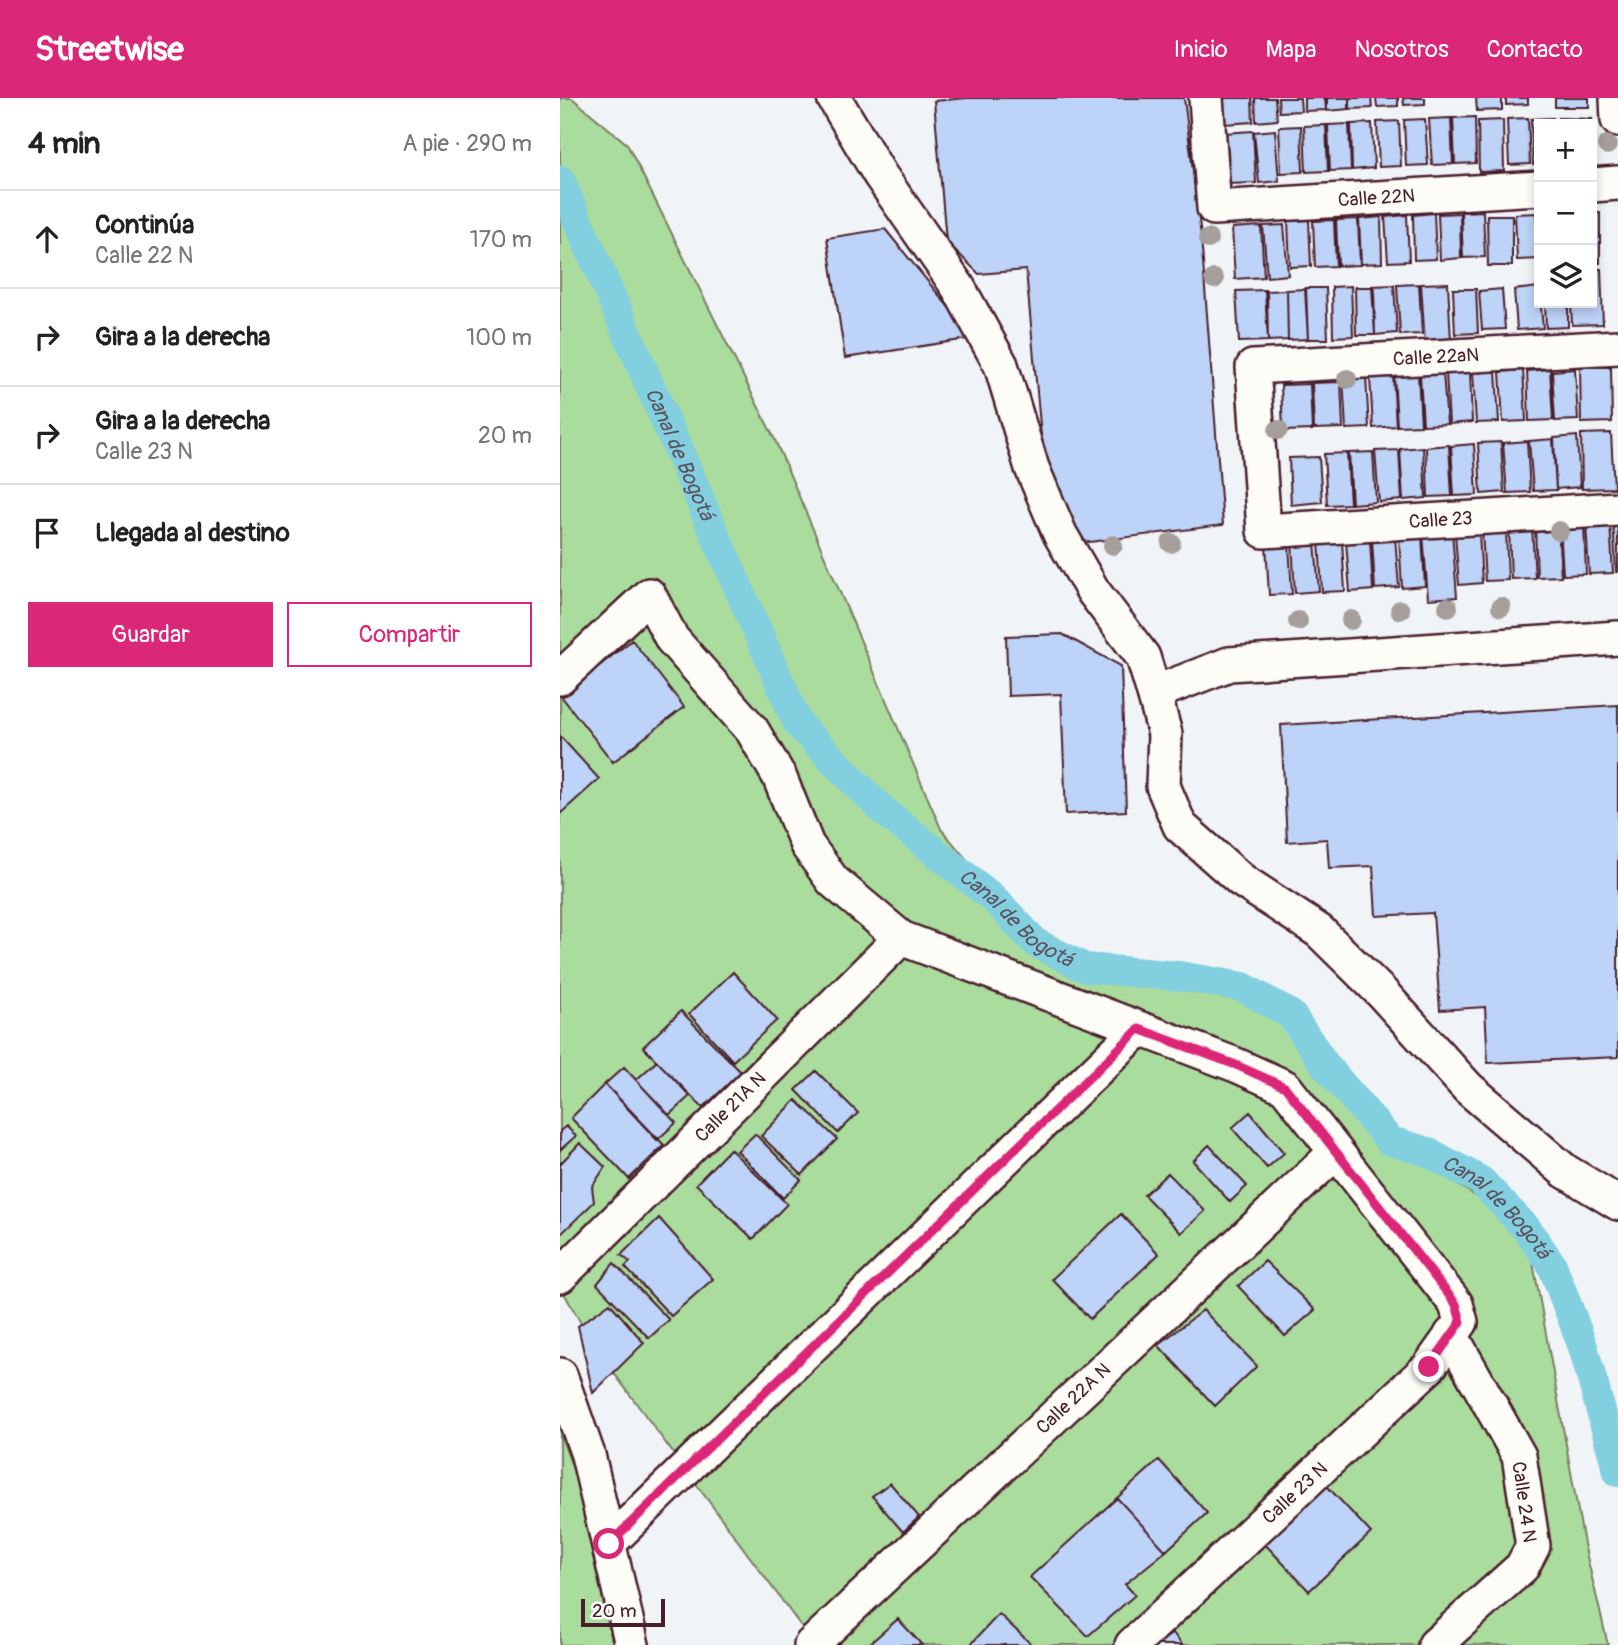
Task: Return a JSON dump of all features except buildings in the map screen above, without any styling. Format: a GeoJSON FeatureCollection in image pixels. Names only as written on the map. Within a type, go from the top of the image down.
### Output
{"type":"FeatureCollection","features":[{"type":"Feature","properties":{"kind":"street"},"geometry":{"type":"LineString","coordinates":[[834,98],[880,175],[958,287],[1001,365],[1032,468],[1060,534],[1093,590],[1143,657],[1165,734],[1163,786],[1180,826],[1241,880],[1319,931],[1382,993],[1468,1088],[1565,1171],[1618,1203]]}},
{"type":"Feature","properties":{"kind":"street","name":"Calle 22N"},"geometry":{"type":"LineString","coordinates":[[1206,98],[1214,208],[1534,188]]}},
{"type":"Feature","properties":{"kind":"street"},"geometry":{"type":"LineString","coordinates":[[1617,98],[1618,120]]}},
{"type":"Feature","properties":{"kind":"street"},"geometry":{"type":"LineString","coordinates":[[1597,185],[1618,183]]}},
{"type":"Feature","properties":{"kind":"street","name":"Calle 22aN"},"geometry":{"type":"LineString","coordinates":[[1264,531],[1253,366],[1618,347]]}},
{"type":"Feature","properties":{"kind":"street","name":"Calle 23"},"geometry":{"type":"LineString","coordinates":[[1264,531],[1618,509]]}},
{"type":"Feature","properties":{"kind":"street"},"geometry":{"type":"LineString","coordinates":[[560,678],[649,595],[672,639],[752,730],[779,776],[807,845],[833,881],[901,937],[1236,1065],[1285,1087],[1456,1304],[1461,1322],[1451,1335]]}},
{"type":"Feature","properties":{"kind":"street"},"geometry":{"type":"LineString","coordinates":[[1154,693],[1229,664],[1618,638]]}},
{"type":"Feature","properties":{"kind":"street","name":"Calle 21A N"},"geometry":{"type":"LineString","coordinates":[[560,1276],[901,937]]}},
{"type":"Feature","properties":{"kind":"street"},"geometry":{"type":"LineString","coordinates":[[609,1544],[1139,1029]]}},
{"type":"Feature","properties":{"kind":"street","name":"Calle 22A N"},"geometry":{"type":"LineString","coordinates":[[811,1645],[1336,1152]]}},
{"type":"Feature","properties":{"kind":"street","name":"Calle 23 N"},"geometry":{"type":"LineString","coordinates":[[1132,1645],[1429,1367],[1451,1335]]}},
{"type":"Feature","properties":{"kind":"street","name":"Calle 24 N"},"geometry":{"type":"LineString","coordinates":[[1435,1645],[1522,1567],[1533,1546],[1518,1456],[1451,1335]]}},
{"type":"Feature","properties":{"kind":"street"},"geometry":{"type":"LineString","coordinates":[[560,1375],[588,1455],[632,1645]]}},
{"type":"Feature","properties":{"kind":"green space"},"geometry":{"type":"Polygon","coordinates":[[[560,98],[572,98],[627,144],[775,440],[941,829],[1036,942],[1270,1003],[1390,1141],[1527,1229],[1584,1544],[1608,1645],[815,1645],[594,1346],[560,1286],[560,98]]]}},
{"type":"Feature","properties":{"kind":"green space"},"geometry":{"type":"Polygon","coordinates":[[[560,1434],[574,1472],[613,1645],[560,1645],[560,1434]]]}},
{"type":"Feature","properties":{"kind":"waterway","name":"Canal de Bogotá"},"geometry":{"type":"LineString","coordinates":[[560,180],[798,724],[880,808],[993,898],[1036,943],[1085,968],[1179,976],[1243,987],[1291,1015],[1326,1066],[1390,1141],[1428,1152],[1481,1181],[1527,1229],[1552,1265],[1583,1347],[1618,1472]]}},
{"type":"Feature","properties":{"kind":"route"},"geometry":{"type":"LineString","coordinates":[[609,1544],[1139,1029],[1236,1065],[1285,1087],[1456,1304],[1461,1322],[1429,1367]]}}]}
